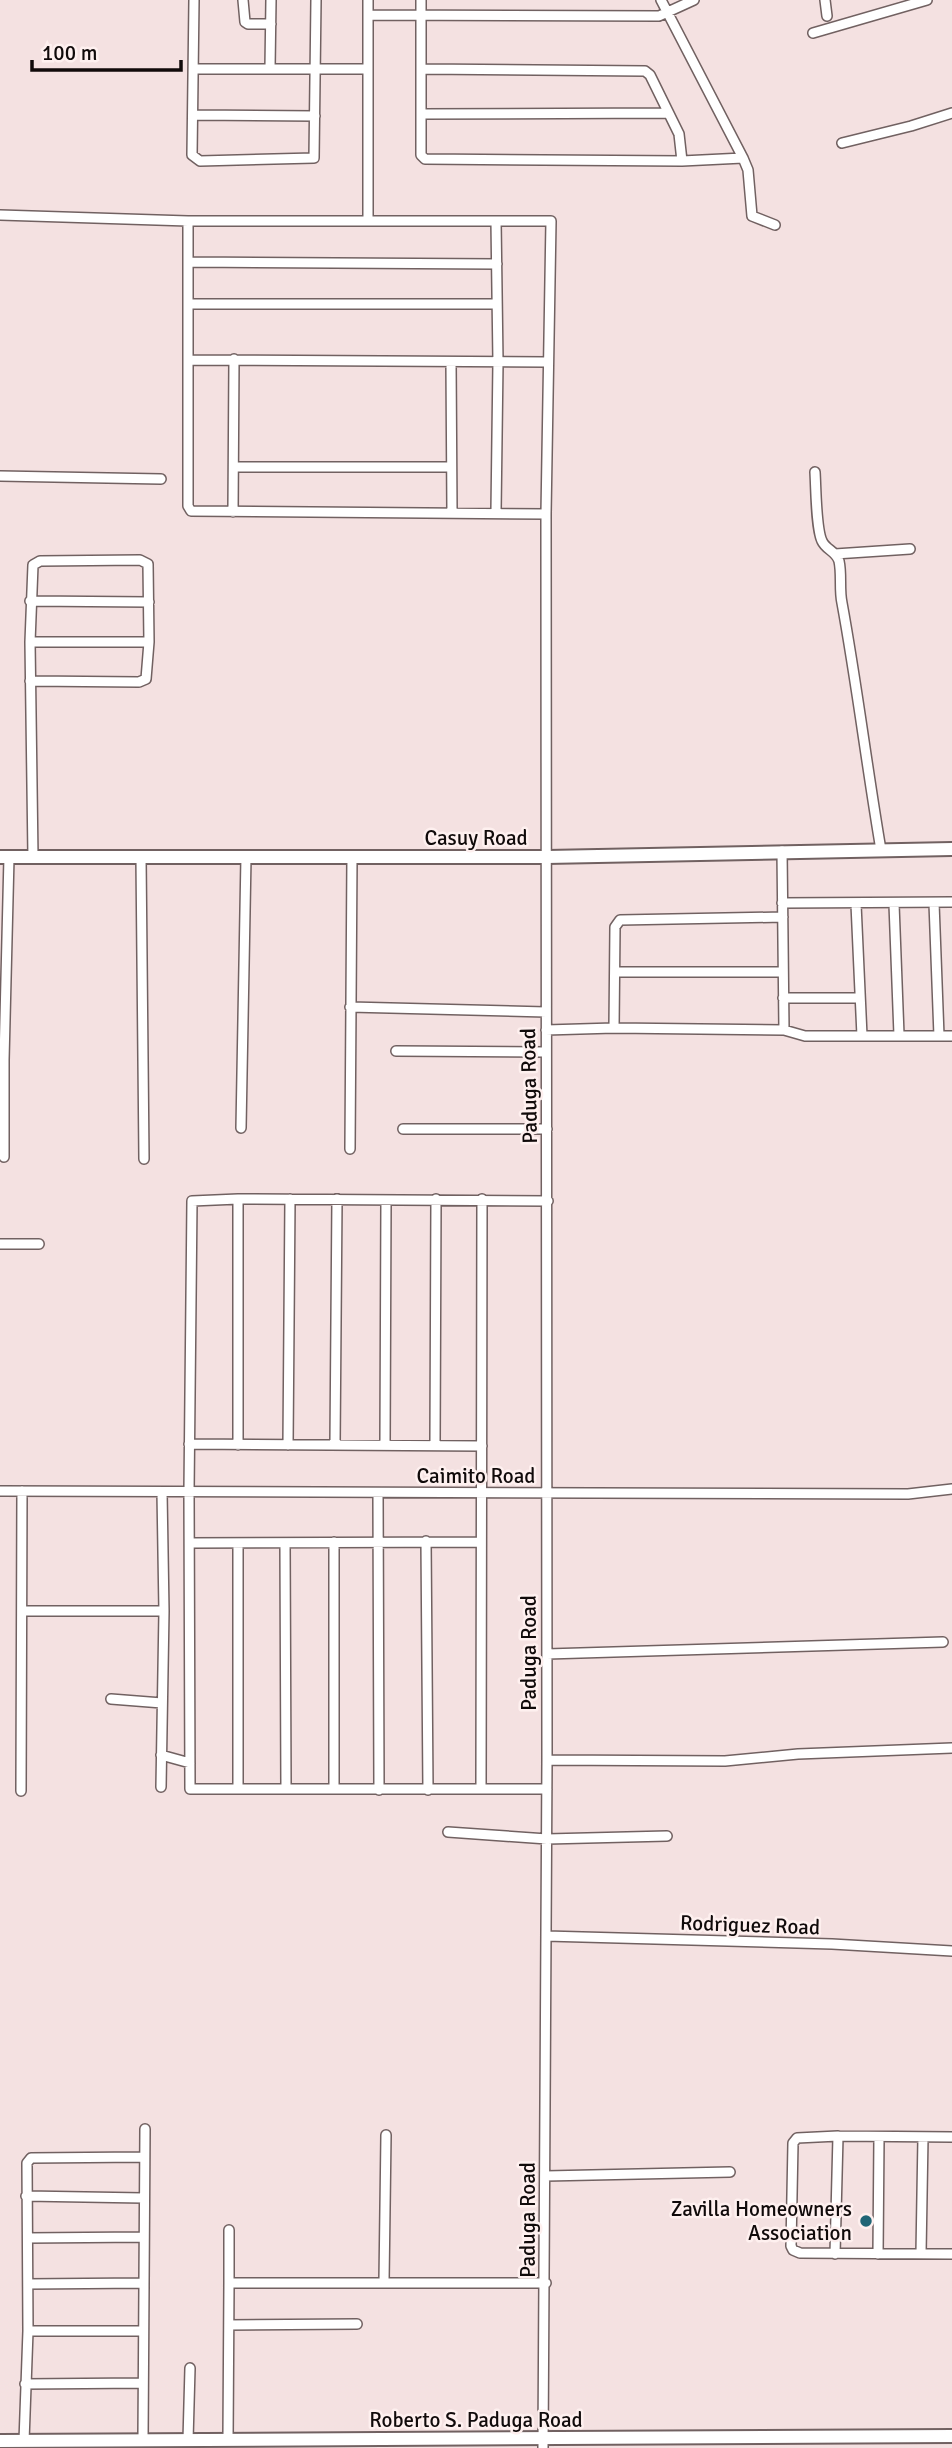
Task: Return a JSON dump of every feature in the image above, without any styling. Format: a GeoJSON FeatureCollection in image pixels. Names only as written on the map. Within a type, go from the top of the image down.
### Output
{"type":"FeatureCollection","features":[{"type":"Feature","properties":{"kind":"street"},"geometry":{"type":"LineString","coordinates":[[194,0],[192,155],[195,160],[200,161],[313,159],[316,0]]}},
{"type":"Feature","properties":{"kind":"street"},"geometry":{"type":"LineString","coordinates":[[243,0],[245,22],[271,24]]}},
{"type":"Feature","properties":{"kind":"street"},"geometry":{"type":"LineString","coordinates":[[270,68],[271,0]]}},
{"type":"Feature","properties":{"kind":"street"},"geometry":{"type":"LineString","coordinates":[[368,0],[368,221]]}},
{"type":"Feature","properties":{"kind":"street"},"geometry":{"type":"LineString","coordinates":[[421,0],[421,155],[428,160],[682,161],[743,158]]}},
{"type":"Feature","properties":{"kind":"street"},"geometry":{"type":"LineString","coordinates":[[661,0],[743,158],[748,170],[752,216],[775,225]]}},
{"type":"Feature","properties":{"kind":"street"},"geometry":{"type":"LineString","coordinates":[[368,15],[654,16],[669,13],[694,0]]}},
{"type":"Feature","properties":{"kind":"street"},"geometry":{"type":"LineString","coordinates":[[825,0],[827,16]]}},
{"type":"Feature","properties":{"kind":"street"},"geometry":{"type":"LineString","coordinates":[[813,33],[927,0]]}},
{"type":"Feature","properties":{"kind":"street"},"geometry":{"type":"LineString","coordinates":[[193,68],[368,69]]}},
{"type":"Feature","properties":{"kind":"street"},"geometry":{"type":"LineString","coordinates":[[422,69],[642,70],[650,75],[679,134],[682,161]]}},
{"type":"Feature","properties":{"kind":"street"},"geometry":{"type":"LineString","coordinates":[[421,114],[668,113]]}},
{"type":"Feature","properties":{"kind":"street"},"geometry":{"type":"LineString","coordinates":[[842,143],[952,113]]}},
{"type":"Feature","properties":{"kind":"street"},"geometry":{"type":"LineString","coordinates":[[193,115],[315,116]]}},
{"type":"Feature","properties":{"kind":"street"},"geometry":{"type":"LineString","coordinates":[[0,215],[188,221],[496,221],[496,512]]}},
{"type":"Feature","properties":{"kind":"street"},"geometry":{"type":"LineString","coordinates":[[188,221],[189,509],[194,512],[546,514]]}},
{"type":"Feature","properties":{"kind":"street","name":"Paduga Road"},"geometry":{"type":"LineString","coordinates":[[496,221],[551,221],[546,514],[548,1202],[546,2283],[543,2443]]}},
{"type":"Feature","properties":{"kind":"street"},"geometry":{"type":"LineString","coordinates":[[190,262],[497,264]]}},
{"type":"Feature","properties":{"kind":"street"},"geometry":{"type":"LineString","coordinates":[[190,304],[497,304]]}},
{"type":"Feature","properties":{"kind":"street"},"geometry":{"type":"LineString","coordinates":[[233,512],[234,359]]}},
{"type":"Feature","properties":{"kind":"street"},"geometry":{"type":"LineString","coordinates":[[189,360],[547,362]]}},
{"type":"Feature","properties":{"kind":"street"},"geometry":{"type":"LineString","coordinates":[[451,362],[452,512]]}},
{"type":"Feature","properties":{"kind":"street"},"geometry":{"type":"LineString","coordinates":[[234,467],[451,467]]}},
{"type":"Feature","properties":{"kind":"street"},"geometry":{"type":"LineString","coordinates":[[815,472],[820,535],[825,546],[835,554],[839,565],[840,595],[881,850]]}},
{"type":"Feature","properties":{"kind":"street"},"geometry":{"type":"LineString","coordinates":[[0,476],[161,479]]}},
{"type":"Feature","properties":{"kind":"street"},"geometry":{"type":"LineString","coordinates":[[835,554],[910,548]]}},
{"type":"Feature","properties":{"kind":"street"},"geometry":{"type":"LineString","coordinates":[[30,681],[143,681],[148,675],[148,564],[140,560],[36,562],[32,569],[30,681],[33,857]]}},
{"type":"Feature","properties":{"kind":"street"},"geometry":{"type":"LineString","coordinates":[[30,601],[149,601]]}},
{"type":"Feature","properties":{"kind":"street"},"geometry":{"type":"LineString","coordinates":[[30,642],[149,642]]}},
{"type":"Feature","properties":{"kind":"street","name":"Casuy Road"},"geometry":{"type":"LineString","coordinates":[[5,857],[547,858],[952,849]]}},
{"type":"Feature","properties":{"kind":"street"},"geometry":{"type":"LineString","coordinates":[[782,851],[784,1030]]}},
{"type":"Feature","properties":{"kind":"street"},"geometry":{"type":"LineString","coordinates":[[4,1157],[5,857]]}},
{"type":"Feature","properties":{"kind":"street"},"geometry":{"type":"LineString","coordinates":[[349,1149],[352,857]]}},
{"type":"Feature","properties":{"kind":"street"},"geometry":{"type":"LineString","coordinates":[[141,858],[144,1158]]}},
{"type":"Feature","properties":{"kind":"street"},"geometry":{"type":"LineString","coordinates":[[241,1128],[247,858]]}},
{"type":"Feature","properties":{"kind":"street"},"geometry":{"type":"LineString","coordinates":[[782,903],[952,902]]}},
{"type":"Feature","properties":{"kind":"street"},"geometry":{"type":"LineString","coordinates":[[934,903],[939,1036]]}},
{"type":"Feature","properties":{"kind":"street"},"geometry":{"type":"LineString","coordinates":[[856,904],[862,1036]]}},
{"type":"Feature","properties":{"kind":"street"},"geometry":{"type":"LineString","coordinates":[[894,904],[899,1035]]}},
{"type":"Feature","properties":{"kind":"street"},"geometry":{"type":"LineString","coordinates":[[614,1028],[615,926],[620,920],[783,917]]}},
{"type":"Feature","properties":{"kind":"street"},"geometry":{"type":"LineString","coordinates":[[615,972],[783,972]]}},
{"type":"Feature","properties":{"kind":"street"},"geometry":{"type":"LineString","coordinates":[[783,998],[860,998]]}},
{"type":"Feature","properties":{"kind":"street"},"geometry":{"type":"LineString","coordinates":[[350,1007],[546,1012]]}},
{"type":"Feature","properties":{"kind":"street"},"geometry":{"type":"LineString","coordinates":[[546,1030],[784,1030],[799,1036],[952,1036]]}},
{"type":"Feature","properties":{"kind":"street"},"geometry":{"type":"LineString","coordinates":[[396,1051],[546,1052]]}},
{"type":"Feature","properties":{"kind":"street"},"geometry":{"type":"LineString","coordinates":[[403,1129],[547,1129]]}},
{"type":"Feature","properties":{"kind":"street"},"geometry":{"type":"LineString","coordinates":[[237,1445],[238,1199]]}},
{"type":"Feature","properties":{"kind":"street"},"geometry":{"type":"LineString","coordinates":[[288,1445],[290,1199]]}},
{"type":"Feature","properties":{"kind":"street"},"geometry":{"type":"LineString","coordinates":[[335,1444],[337,1199]]}},
{"type":"Feature","properties":{"kind":"street"},"geometry":{"type":"LineString","coordinates":[[435,1444],[436,1199]]}},
{"type":"Feature","properties":{"kind":"street"},"geometry":{"type":"LineString","coordinates":[[481,1789],[482,1199]]}},
{"type":"Feature","properties":{"kind":"street"},"geometry":{"type":"LineString","coordinates":[[547,1790],[190,1789],[189,1444],[190,1205],[196,1200],[482,1199],[548,1202]]}},
{"type":"Feature","properties":{"kind":"street"},"geometry":{"type":"LineString","coordinates":[[385,1444],[386,1200]]}},
{"type":"Feature","properties":{"kind":"street"},"geometry":{"type":"LineString","coordinates":[[0,1244],[39,1244]]}},
{"type":"Feature","properties":{"kind":"street"},"geometry":{"type":"LineString","coordinates":[[189,1444],[482,1446]]}},
{"type":"Feature","properties":{"kind":"street","name":"Caimito Road"},"geometry":{"type":"LineString","coordinates":[[0,1491],[908,1494],[952,1489]]}},
{"type":"Feature","properties":{"kind":"street"},"geometry":{"type":"LineString","coordinates":[[22,1490],[22,1791]]}},
{"type":"Feature","properties":{"kind":"street"},"geometry":{"type":"LineString","coordinates":[[161,1787],[164,1611],[162,1492]]}},
{"type":"Feature","properties":{"kind":"street"},"geometry":{"type":"LineString","coordinates":[[379,1493],[379,1790]]}},
{"type":"Feature","properties":{"kind":"street"},"geometry":{"type":"LineString","coordinates":[[426,1541],[428,1790]]}},
{"type":"Feature","properties":{"kind":"street"},"geometry":{"type":"LineString","coordinates":[[334,1542],[334,1789]]}},
{"type":"Feature","properties":{"kind":"street"},"geometry":{"type":"LineString","coordinates":[[190,1543],[481,1542]]}},
{"type":"Feature","properties":{"kind":"street"},"geometry":{"type":"LineString","coordinates":[[285,1543],[286,1788]]}},
{"type":"Feature","properties":{"kind":"street"},"geometry":{"type":"LineString","coordinates":[[238,1544],[238,1788]]}},
{"type":"Feature","properties":{"kind":"street"},"geometry":{"type":"LineString","coordinates":[[22,1611],[164,1611]]}},
{"type":"Feature","properties":{"kind":"street"},"geometry":{"type":"LineString","coordinates":[[547,1654],[943,1642]]}},
{"type":"Feature","properties":{"kind":"street"},"geometry":{"type":"LineString","coordinates":[[111,1699],[162,1703]]}},
{"type":"Feature","properties":{"kind":"street"},"geometry":{"type":"LineString","coordinates":[[547,1760],[725,1761],[798,1754],[952,1748]]}},
{"type":"Feature","properties":{"kind":"street"},"geometry":{"type":"LineString","coordinates":[[161,1755],[190,1763]]}},
{"type":"Feature","properties":{"kind":"street"},"geometry":{"type":"LineString","coordinates":[[448,1832],[547,1839],[667,1836]]}},
{"type":"Feature","properties":{"kind":"street","name":"Rodriguez Road"},"geometry":{"type":"LineString","coordinates":[[546,1936],[832,1944],[952,1951]]}},
{"type":"Feature","properties":{"kind":"street"},"geometry":{"type":"LineString","coordinates":[[143,2440],[145,2129]]}},
{"type":"Feature","properties":{"kind":"street"},"geometry":{"type":"LineString","coordinates":[[384,2281],[386,2136]]}},
{"type":"Feature","properties":{"kind":"street"},"geometry":{"type":"LineString","coordinates":[[835,2254],[838,2136]]}},
{"type":"Feature","properties":{"kind":"street"},"geometry":{"type":"LineString","coordinates":[[952,2137],[802,2137],[794,2140],[793,2144],[793,2250],[800,2253],[835,2254],[952,2254]]}},
{"type":"Feature","properties":{"kind":"street"},"geometry":{"type":"LineString","coordinates":[[877,2254],[879,2137]]}},
{"type":"Feature","properties":{"kind":"street"},"geometry":{"type":"LineString","coordinates":[[921,2253],[923,2137]]}},
{"type":"Feature","properties":{"kind":"street"},"geometry":{"type":"LineString","coordinates":[[24,2441],[28,2331],[26,2162],[31,2158],[144,2157]]}},
{"type":"Feature","properties":{"kind":"street"},"geometry":{"type":"LineString","coordinates":[[546,2176],[730,2172]]}},
{"type":"Feature","properties":{"kind":"street"},"geometry":{"type":"LineString","coordinates":[[26,2196],[144,2198]]}},
{"type":"Feature","properties":{"kind":"street"},"geometry":{"type":"LineString","coordinates":[[228,2440],[229,2230]]}},
{"type":"Feature","properties":{"kind":"street"},"geometry":{"type":"LineString","coordinates":[[28,2238],[144,2237]]}},
{"type":"Feature","properties":{"kind":"street"},"geometry":{"type":"LineString","coordinates":[[28,2284],[144,2283]]}},
{"type":"Feature","properties":{"kind":"street"},"geometry":{"type":"LineString","coordinates":[[229,2283],[546,2283]]}},
{"type":"Feature","properties":{"kind":"street"},"geometry":{"type":"LineString","coordinates":[[229,2325],[357,2324]]}},
{"type":"Feature","properties":{"kind":"street"},"geometry":{"type":"LineString","coordinates":[[28,2331],[144,2331]]}},
{"type":"Feature","properties":{"kind":"street"},"geometry":{"type":"LineString","coordinates":[[188,2440],[190,2368]]}},
{"type":"Feature","properties":{"kind":"street"},"geometry":{"type":"LineString","coordinates":[[25,2384],[144,2383]]}},
{"type":"Feature","properties":{"kind":"street","name":"Roberto S. Paduga Road"},"geometry":{"type":"LineString","coordinates":[[0,2441],[119,2444],[143,2440],[543,2443],[952,2437]]}},
{"type":"Feature","properties":{"kind":"place","name":"Zavilla Homeowners Association"},"geometry":{"type":"Point","coordinates":[866,2221]}}]}
